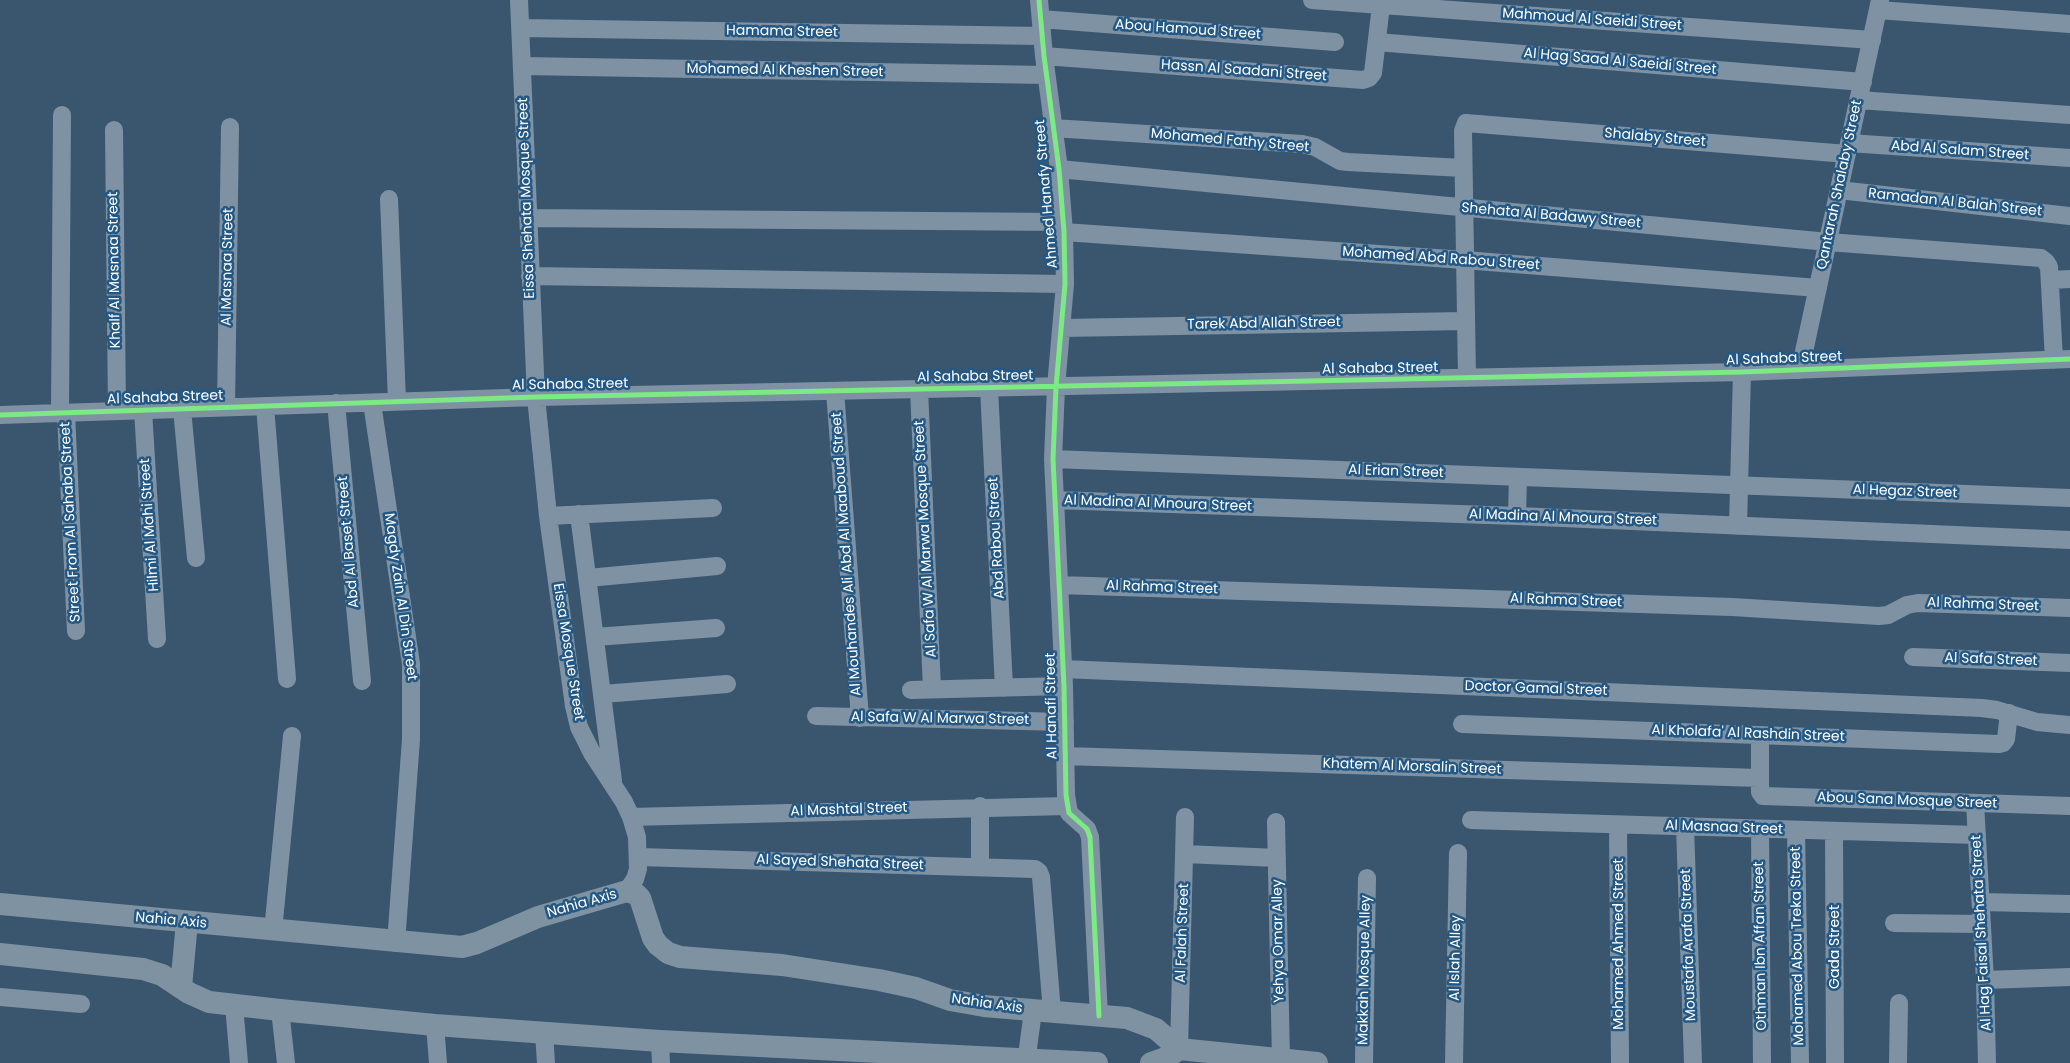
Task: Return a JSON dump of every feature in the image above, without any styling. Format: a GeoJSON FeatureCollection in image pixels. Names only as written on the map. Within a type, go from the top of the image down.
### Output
{"type":"FeatureCollection","features":[{"type":"Feature","properties":{"kind":"main road","name":"Nahia Axis"},"geometry":{"type":"LineString","coordinates":[[0,904],[273,931],[462,947],[477,943],[538,917],[627,891],[636,894],[640,898],[653,938],[658,945],[668,953],[680,957],[782,965],[860,976],[898,984],[966,1004],[1127,1018],[1142,1022],[1156,1029],[1179,1049]]}},
{"type":"Feature","properties":{"kind":"main road"},"geometry":{"type":"LineString","coordinates":[[181,987],[187,922]]}},
{"type":"Feature","properties":{"kind":"main road"},"geometry":{"type":"LineString","coordinates":[[0,954],[143,969],[162,975],[204,1000],[234,1005],[544,1033],[660,1052],[1097,1063]]}},
{"type":"Feature","properties":{"kind":"main road"},"geometry":{"type":"LineString","coordinates":[[1151,1063],[1168,1057],[1179,1049],[1204,1057],[1317,1063]]}},
{"type":"Feature","properties":{"kind":"street","name":"Eissa Shehata Mosque Street"},"geometry":{"type":"LineString","coordinates":[[520,0],[536,397]]}},
{"type":"Feature","properties":{"kind":"street","name":"Ahmed Hanafy Street"},"geometry":{"type":"LineString","coordinates":[[1039,0],[1063,227],[1065,284],[1056,387]]}},
{"type":"Feature","properties":{"kind":"street","name":"Mahmoud Al Saeidi Street"},"geometry":{"type":"LineString","coordinates":[[1312,0],[1872,40]]}},
{"type":"Feature","properties":{"kind":"street","name":"Hassn Al Saadani Street"},"geometry":{"type":"LineString","coordinates":[[1044,56],[1363,80],[1369,78],[1373,73],[1381,5]]}},
{"type":"Feature","properties":{"kind":"street","name":"Qantarah Shalaby Street"},"geometry":{"type":"LineString","coordinates":[[1800,370],[1879,5]]}},
{"type":"Feature","properties":{"kind":"street"},"geometry":{"type":"LineString","coordinates":[[1879,5],[2070,24]]}},
{"type":"Feature","properties":{"kind":"street","name":"Hamama Street"},"geometry":{"type":"LineString","coordinates":[[521,28],[1042,28]]}},
{"type":"Feature","properties":{"kind":"street","name":"Abou Hamoud Street"},"geometry":{"type":"LineString","coordinates":[[1042,28],[1335,42]]}},
{"type":"Feature","properties":{"kind":"street","name":"Al Hag Saad Al Saeidi Street"},"geometry":{"type":"LineString","coordinates":[[1377,42],[1863,82]]}},
{"type":"Feature","properties":{"kind":"street","name":"Mohamed Al Kheshen Street"},"geometry":{"type":"LineString","coordinates":[[523,66],[1046,75]]}},
{"type":"Feature","properties":{"kind":"street"},"geometry":{"type":"LineString","coordinates":[[1859,100],[2070,115]]}},
{"type":"Feature","properties":{"kind":"street","name":"Street From Al Sahaba Street"},"geometry":{"type":"LineString","coordinates":[[62,115],[63,413],[76,631]]}},
{"type":"Feature","properties":{"kind":"street","name":"Shalaby Street"},"geometry":{"type":"LineString","coordinates":[[1464,168],[1464,125],[1468,123],[1848,148]]}},
{"type":"Feature","properties":{"kind":"street","name":"Al Masnaa Street"},"geometry":{"type":"LineString","coordinates":[[226,407],[230,127]]}},
{"type":"Feature","properties":{"kind":"street","name":"Mohamed Fathy Street"},"geometry":{"type":"LineString","coordinates":[[1053,128],[1302,144],[1315,147],[1348,162],[1464,168]]}},
{"type":"Feature","properties":{"kind":"street","name":"Khalf Al Masnaa Street"},"geometry":{"type":"LineString","coordinates":[[114,130],[117,411]]}},
{"type":"Feature","properties":{"kind":"street","name":"Abd Al Salam Street"},"geometry":{"type":"LineString","coordinates":[[1848,148],[2070,158]]}},
{"type":"Feature","properties":{"kind":"street"},"geometry":{"type":"LineString","coordinates":[[1464,168],[1467,378]]}},
{"type":"Feature","properties":{"kind":"street","name":"Shehata Al Badawy Street"},"geometry":{"type":"LineString","coordinates":[[1058,169],[1828,242],[2044,260],[2048,264],[2050,280]]}},
{"type":"Feature","properties":{"kind":"street","name":"Ramadan Al Balah Street"},"geometry":{"type":"LineString","coordinates":[[1839,190],[2070,216]]}},
{"type":"Feature","properties":{"kind":"street"},"geometry":{"type":"LineString","coordinates":[[389,199],[397,401]]}},
{"type":"Feature","properties":{"kind":"street","name":"Mohamed Abd Rabou Street"},"geometry":{"type":"LineString","coordinates":[[528,218],[1063,227],[1818,288]]}},
{"type":"Feature","properties":{"kind":"street"},"geometry":{"type":"LineString","coordinates":[[530,276],[1065,284]]}},
{"type":"Feature","properties":{"kind":"street"},"geometry":{"type":"LineString","coordinates":[[2062,359],[2050,280],[2070,279]]}},
{"type":"Feature","properties":{"kind":"street","name":"Tarek Abd Allah Street"},"geometry":{"type":"LineString","coordinates":[[1062,328],[1465,321]]}},
{"type":"Feature","properties":{"kind":"street","name":"Al Sahaba Street"},"geometry":{"type":"LineString","coordinates":[[0,415],[536,397],[1742,372],[2062,359]]}},
{"type":"Feature","properties":{"kind":"street"},"geometry":{"type":"LineString","coordinates":[[1738,526],[1742,372]]}},
{"type":"Feature","properties":{"kind":"street","name":"Al Hanafi Street"},"geometry":{"type":"LineString","coordinates":[[1056,387],[1053,459],[1064,678],[1066,806]]}},
{"type":"Feature","properties":{"kind":"street","name":"Abd Rabou Street"},"geometry":{"type":"LineString","coordinates":[[989,388],[1004,688]]}},
{"type":"Feature","properties":{"kind":"street","name":"Al Safa W Al Marwa Mosque Street"},"geometry":{"type":"LineString","coordinates":[[919,389],[932,689]]}},
{"type":"Feature","properties":{"kind":"street","name":"Al Mouhandes Ali Abd Al Maaboud Street"},"geometry":{"type":"LineString","coordinates":[[835,391],[860,718]]}},
{"type":"Feature","properties":{"kind":"street","name":"Eissa Mosque Street"},"geometry":{"type":"LineString","coordinates":[[536,397],[548,516],[574,706],[579,727],[592,753],[631,817],[637,837],[639,857],[637,874],[627,891]]}},
{"type":"Feature","properties":{"kind":"street","name":"Magdy Zain Al Din Street"},"geometry":{"type":"LineString","coordinates":[[372,402],[411,664],[411,739],[396,942]]}},
{"type":"Feature","properties":{"kind":"street","name":"Abd Al Baset Street"},"geometry":{"type":"LineString","coordinates":[[336,404],[362,681]]}},
{"type":"Feature","properties":{"kind":"street"},"geometry":{"type":"LineString","coordinates":[[265,406],[287,679]]}},
{"type":"Feature","properties":{"kind":"street"},"geometry":{"type":"LineString","coordinates":[[182,409],[196,558]]}},
{"type":"Feature","properties":{"kind":"street","name":"Hilmi Al Mahi Street"},"geometry":{"type":"LineString","coordinates":[[143,410],[157,640]]}},
{"type":"Feature","properties":{"kind":"street","name":"Al Erian Street"},"geometry":{"type":"LineString","coordinates":[[1053,459],[1739,485]]}},
{"type":"Feature","properties":{"kind":"street"},"geometry":{"type":"LineString","coordinates":[[1517,516],[1518,477]]}},
{"type":"Feature","properties":{"kind":"street","name":"Al Hegaz Street"},"geometry":{"type":"LineString","coordinates":[[1739,485],[2070,498]]}},
{"type":"Feature","properties":{"kind":"street","name":"Al Madina Al Mnoura Street"},"geometry":{"type":"LineString","coordinates":[[1056,500],[1517,516],[2070,540]]}},
{"type":"Feature","properties":{"kind":"street"},"geometry":{"type":"LineString","coordinates":[[548,516],[713,508]]}},
{"type":"Feature","properties":{"kind":"street"},"geometry":{"type":"LineString","coordinates":[[580,514],[614,788]]}},
{"type":"Feature","properties":{"kind":"street"},"geometry":{"type":"LineString","coordinates":[[588,578],[717,566]]}},
{"type":"Feature","properties":{"kind":"street","name":"Al Rahma Street"},"geometry":{"type":"LineString","coordinates":[[1059,585],[1732,607],[1879,616],[1888,616],[1906,605],[1918,603],[2070,608]]}},
{"type":"Feature","properties":{"kind":"street"},"geometry":{"type":"LineString","coordinates":[[595,638],[716,628]]}},
{"type":"Feature","properties":{"kind":"street","name":"Al Safa Street"},"geometry":{"type":"LineString","coordinates":[[1913,657],[2070,663]]}},
{"type":"Feature","properties":{"kind":"street","name":"Doctor Gamal Street"},"geometry":{"type":"LineString","coordinates":[[911,690],[1004,688],[1064,678],[1972,708],[1997,710],[2037,722],[2070,725]]}},
{"type":"Feature","properties":{"kind":"street"},"geometry":{"type":"LineString","coordinates":[[603,694],[726,684]]}},
{"type":"Feature","properties":{"kind":"street","name":"Al Kholafa' Al Rashdin Street"},"geometry":{"type":"LineString","coordinates":[[1462,724],[1999,744],[2003,743],[2006,739],[2009,713]]}},
{"type":"Feature","properties":{"kind":"street","name":"Al Safa W Al Marwa Street"},"geometry":{"type":"LineString","coordinates":[[816,716],[1065,722]]}},
{"type":"Feature","properties":{"kind":"street"},"geometry":{"type":"LineString","coordinates":[[1759,778],[1760,735]]}},
{"type":"Feature","properties":{"kind":"street"},"geometry":{"type":"LineString","coordinates":[[273,931],[292,736]]}},
{"type":"Feature","properties":{"kind":"street","name":"Khatem Al Morsalin Street"},"geometry":{"type":"LineString","coordinates":[[1065,756],[1759,778]]}},
{"type":"Feature","properties":{"kind":"street","name":"Abou Sana Mosque Street"},"geometry":{"type":"LineString","coordinates":[[1759,778],[1760,792],[1763,796],[2070,806]]}},
{"type":"Feature","properties":{"kind":"street","name":"Al Hag Faisal Shehata Street"},"geometry":{"type":"LineString","coordinates":[[1975,803],[1985,980],[1987,1063]]}},
{"type":"Feature","properties":{"kind":"street"},"geometry":{"type":"LineString","coordinates":[[980,806],[980,867]]}},
{"type":"Feature","properties":{"kind":"street","name":"Al Mashtal Street"},"geometry":{"type":"LineString","coordinates":[[631,817],[980,806],[1066,806]]}},
{"type":"Feature","properties":{"kind":"street"},"geometry":{"type":"LineString","coordinates":[[1066,806],[1070,813],[1087,829],[1090,837],[1099,1016]]}},
{"type":"Feature","properties":{"kind":"street","name":"Al Falah Street"},"geometry":{"type":"LineString","coordinates":[[1179,1049],[1185,817]]}},
{"type":"Feature","properties":{"kind":"street","name":"Al Masnaa Street"},"geometry":{"type":"LineString","coordinates":[[1471,820],[1977,835]]}},
{"type":"Feature","properties":{"kind":"street","name":"Yehya Omar Alley"},"geometry":{"type":"LineString","coordinates":[[1276,822],[1281,1060]]}},
{"type":"Feature","properties":{"kind":"street","name":"Mohamed Ahmed Street"},"geometry":{"type":"LineString","coordinates":[[1618,825],[1620,1063]]}},
{"type":"Feature","properties":{"kind":"street","name":"Moustafa Arafa Street"},"geometry":{"type":"LineString","coordinates":[[1685,826],[1693,1063]]}},
{"type":"Feature","properties":{"kind":"street","name":"Othman Ibn Affan Street"},"geometry":{"type":"LineString","coordinates":[[1760,829],[1762,1063]]}},
{"type":"Feature","properties":{"kind":"street","name":"Mohamed Abou Treka Street"},"geometry":{"type":"LineString","coordinates":[[1796,830],[1800,1063]]}},
{"type":"Feature","properties":{"kind":"street","name":"Gada Street"},"geometry":{"type":"LineString","coordinates":[[1834,831],[1835,1063]]}},
{"type":"Feature","properties":{"kind":"street"},"geometry":{"type":"LineString","coordinates":[[1185,854],[1277,858]]}},
{"type":"Feature","properties":{"kind":"street","name":"Al Islah Alley"},"geometry":{"type":"LineString","coordinates":[[1454,1063],[1458,854]]}},
{"type":"Feature","properties":{"kind":"street","name":"Al Sayed Shehata Street"},"geometry":{"type":"LineString","coordinates":[[639,857],[1033,868],[1040,872],[1042,876],[1042,1012]]}},
{"type":"Feature","properties":{"kind":"street","name":"Makkah Mosque Alley"},"geometry":{"type":"LineString","coordinates":[[1364,1063],[1367,878]]}},
{"type":"Feature","properties":{"kind":"street"},"geometry":{"type":"LineString","coordinates":[[1981,902],[2070,904]]}},
{"type":"Feature","properties":{"kind":"street"},"geometry":{"type":"LineString","coordinates":[[1894,923],[1982,924]]}},
{"type":"Feature","properties":{"kind":"street"},"geometry":{"type":"LineString","coordinates":[[1985,980],[2070,977]]}},
{"type":"Feature","properties":{"kind":"street"},"geometry":{"type":"LineString","coordinates":[[0,997],[81,1004]]}},
{"type":"Feature","properties":{"kind":"street"},"geometry":{"type":"LineString","coordinates":[[1898,1063],[1899,1003]]}},
{"type":"Feature","properties":{"kind":"street"},"geometry":{"type":"LineString","coordinates":[[234,1005],[239,1063]]}},
{"type":"Feature","properties":{"kind":"street"},"geometry":{"type":"LineString","coordinates":[[280,1010],[286,1063]]}},
{"type":"Feature","properties":{"kind":"street"},"geometry":{"type":"LineString","coordinates":[[1026,1061],[1042,1012]]}},
{"type":"Feature","properties":{"kind":"street"},"geometry":{"type":"LineString","coordinates":[[435,1024],[438,1063]]}},
{"type":"Feature","properties":{"kind":"street"},"geometry":{"type":"LineString","coordinates":[[544,1033],[546,1063]]}},
{"type":"Feature","properties":{"kind":"cycle path"},"geometry":{"type":"LineString","coordinates":[[1039,0],[1044,56],[1059,169],[1064,232],[1065,284],[1056,387],[1053,459],[1064,686],[1066,795],[1069,813],[1087,829],[1090,837],[1099,1016]]}},
{"type":"Feature","properties":{"kind":"cycle path"},"geometry":{"type":"LineString","coordinates":[[0,415],[536,397],[1742,372],[2070,359]]}}]}
